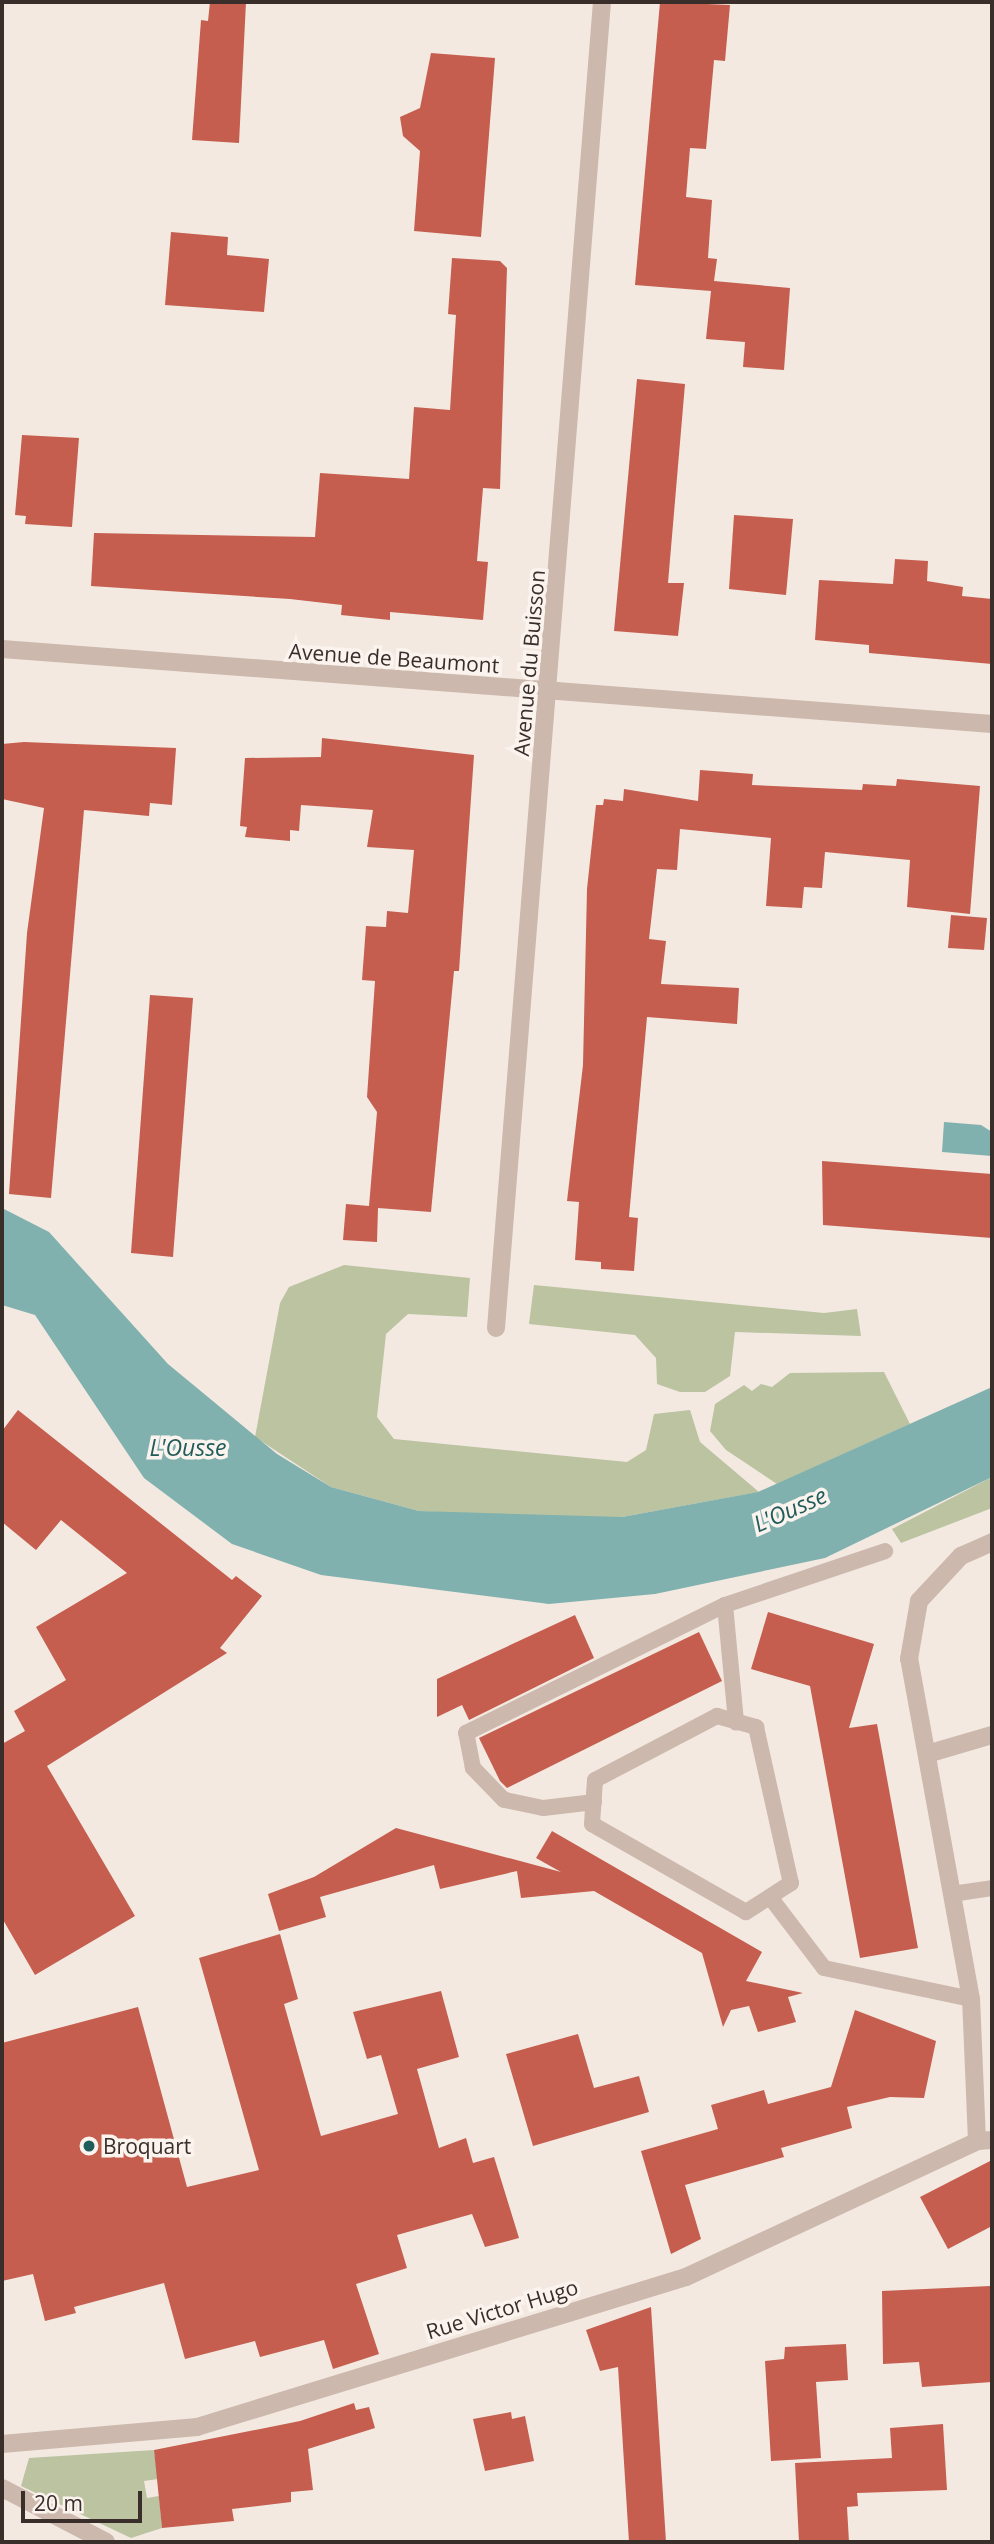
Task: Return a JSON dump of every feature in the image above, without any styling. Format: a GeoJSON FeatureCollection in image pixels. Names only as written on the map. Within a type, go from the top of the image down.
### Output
{"type":"FeatureCollection","features":[{"type":"Feature","properties":{"kind":"street","name":"Avenue du Buisson"},"geometry":{"type":"LineString","coordinates":[[496,1328],[602,2]]}},
{"type":"Feature","properties":{"kind":"street","name":"Avenue de Beaumont"},"geometry":{"type":"LineString","coordinates":[[2,649],[992,724]]}},
{"type":"Feature","properties":{"kind":"street"},"geometry":{"type":"LineString","coordinates":[[985,2140],[971,1999],[909,1659],[919,1601],[961,1556],[992,1542]]}},
{"type":"Feature","properties":{"kind":"street"},"geometry":{"type":"LineString","coordinates":[[927,1754],[992,1735]]}},
{"type":"Feature","properties":{"kind":"street","name":"Rue Victor Hugo"},"geometry":{"type":"LineString","coordinates":[[2,2444],[197,2427],[686,2277],[985,2140]]}},
{"type":"Feature","properties":{"kind":"street"},"geometry":{"type":"LineString","coordinates":[[2,2488],[106,2542]]}},
{"type":"Feature","properties":{"kind":"lane"},"geometry":{"type":"LineString","coordinates":[[594,1802],[543,1808],[503,1800],[473,1768],[466,1732],[725,1605],[885,1551]]}},
{"type":"Feature","properties":{"kind":"lane"},"geometry":{"type":"LineString","coordinates":[[725,1605],[736,1722]]}},
{"type":"Feature","properties":{"kind":"lane"},"geometry":{"type":"LineString","coordinates":[[716,1716],[736,1722],[756,1727],[791,1883],[746,1912],[592,1824],[595,1780],[716,1716]]}},
{"type":"Feature","properties":{"kind":"lane"},"geometry":{"type":"LineString","coordinates":[[952,1894],[992,1888]]}},
{"type":"Feature","properties":{"kind":"lane"},"geometry":{"type":"LineString","coordinates":[[770,1897],[824,1968],[971,1999]]}},
{"type":"Feature","properties":{"kind":"green space"},"geometry":{"type":"Polygon","coordinates":[[[344,1265],[470,1278],[467,1317],[408,1314],[386,1334],[377,1417],[394,1439],[627,1462],[646,1450],[654,1414],[690,1410],[700,1442],[759,1492],[622,1517],[523,1517],[419,1511],[331,1487],[255,1437],[280,1303],[289,1287],[344,1265]]]}},
{"type":"Feature","properties":{"kind":"green space"},"geometry":{"type":"Polygon","coordinates":[[[534,1285],[824,1313],[857,1309],[861,1336],[735,1332],[730,1376],[705,1392],[680,1392],[657,1384],[656,1358],[635,1335],[529,1324],[534,1285]]]}},
{"type":"Feature","properties":{"kind":"green space"},"geometry":{"type":"Polygon","coordinates":[[[884,1372],[910,1424],[777,1484],[726,1450],[710,1431],[715,1404],[744,1385],[752,1391],[761,1384],[772,1387],[790,1373],[884,1372]]]}},
{"type":"Feature","properties":{"kind":"green space"},"geometry":{"type":"Polygon","coordinates":[[[992,1477],[992,1508],[901,1543],[892,1529],[992,1477]]]}},
{"type":"Feature","properties":{"kind":"green space"},"geometry":{"type":"Polygon","coordinates":[[[154,2450],[158,2479],[144,2481],[147,2498],[159,2496],[162,2528],[131,2538],[21,2486],[29,2458],[154,2450]]]}},
{"type":"Feature","properties":{"kind":"water"},"geometry":{"type":"Polygon","coordinates":[[[944,1122],[981,1125],[992,1132],[992,1156],[942,1152],[944,1122]]]}},
{"type":"Feature","properties":{"kind":"water","name":"L'Ousse"},"geometry":{"type":"Polygon","coordinates":[[[2,1208],[49,1232],[168,1364],[277,1454],[331,1487],[419,1511],[622,1517],[758,1492],[992,1387],[992,1477],[825,1558],[655,1594],[549,1604],[321,1575],[232,1544],[144,1478],[35,1315],[2,1305],[2,1208]]]}},
{"type":"Feature","properties":{"kind":"building"},"geometry":{"type":"Polygon","coordinates":[[[210,2],[246,2],[239,143],[192,140],[201,20],[208,21],[210,2]]]}},
{"type":"Feature","properties":{"kind":"building"},"geometry":{"type":"Polygon","coordinates":[[[660,2],[730,5],[725,61],[714,60],[706,149],[690,148],[686,197],[712,200],[708,258],[717,259],[714,281],[790,288],[784,370],[743,367],[745,342],[706,339],[711,291],[635,285],[660,2]]]}},
{"type":"Feature","properties":{"kind":"building"},"geometry":{"type":"Polygon","coordinates":[[[431,53],[495,58],[481,237],[414,231],[420,151],[403,136],[400,117],[420,108],[431,53]]]}},
{"type":"Feature","properties":{"kind":"building"},"geometry":{"type":"Polygon","coordinates":[[[171,232],[228,237],[227,255],[269,259],[264,312],[165,305],[171,232]]]}},
{"type":"Feature","properties":{"kind":"building"},"geometry":{"type":"Polygon","coordinates":[[[452,258],[500,261],[507,268],[500,489],[483,488],[477,561],[488,562],[483,620],[390,612],[390,620],[341,615],[342,605],[290,599],[91,586],[94,533],[315,537],[320,473],[409,479],[414,407],[450,410],[456,315],[448,314],[452,258]]]}},
{"type":"Feature","properties":{"kind":"building"},"geometry":{"type":"Polygon","coordinates":[[[637,379],[685,384],[668,583],[684,583],[678,636],[614,631],[637,379]]]}},
{"type":"Feature","properties":{"kind":"building"},"geometry":{"type":"Polygon","coordinates":[[[22,435],[79,438],[72,527],[25,524],[26,516],[15,515],[22,435]]]}},
{"type":"Feature","properties":{"kind":"building"},"geometry":{"type":"Polygon","coordinates":[[[734,515],[793,519],[786,595],[729,589],[734,515]]]}},
{"type":"Feature","properties":{"kind":"building"},"geometry":{"type":"Polygon","coordinates":[[[895,559],[928,561],[927,581],[963,587],[962,596],[992,599],[992,664],[869,653],[869,645],[815,640],[819,580],[893,584],[895,559]]]}},
{"type":"Feature","properties":{"kind":"building"},"geometry":{"type":"Polygon","coordinates":[[[322,738],[474,755],[459,971],[454,971],[431,1212],[378,1208],[377,1242],[343,1240],[346,1204],[369,1206],[377,1112],[367,1097],[375,981],[362,980],[366,926],[386,927],[387,911],[408,913],[414,850],[367,847],[373,810],[301,805],[299,831],[290,830],[290,841],[245,837],[247,827],[240,826],[245,758],[321,757],[322,738]]]}},
{"type":"Feature","properties":{"kind":"building"},"geometry":{"type":"Polygon","coordinates":[[[24,742],[176,748],[172,805],[150,803],[149,816],[84,810],[51,1198],[9,1194],[27,933],[44,808],[2,799],[2,744],[24,742]]]}},
{"type":"Feature","properties":{"kind":"building"},"geometry":{"type":"Polygon","coordinates":[[[700,770],[753,774],[752,785],[862,790],[863,784],[896,786],[897,779],[980,786],[970,914],[907,907],[910,860],[825,852],[822,888],[804,887],[802,908],[766,906],[771,838],[680,829],[677,870],[657,869],[649,939],[666,941],[661,984],[739,988],[737,1024],[647,1017],[629,1217],[638,1218],[634,1271],[601,1269],[601,1262],[575,1260],[579,1202],[567,1201],[583,1065],[587,889],[596,805],[603,805],[604,799],[623,801],[624,789],[698,801],[700,770]]]}},
{"type":"Feature","properties":{"kind":"building"},"geometry":{"type":"Polygon","coordinates":[[[951,915],[987,918],[984,950],[948,948],[951,915]]]}},
{"type":"Feature","properties":{"kind":"building"},"geometry":{"type":"Polygon","coordinates":[[[150,995],[193,998],[173,1257],[131,1253],[150,995]]]}},
{"type":"Feature","properties":{"kind":"building"},"geometry":{"type":"Polygon","coordinates":[[[822,1161],[992,1174],[992,1238],[823,1225],[822,1161]]]}},
{"type":"Feature","properties":{"kind":"building"},"geometry":{"type":"Polygon","coordinates":[[[18,1410],[232,1580],[236,1576],[262,1596],[220,1648],[227,1653],[47,1766],[135,1916],[35,1975],[2,1918],[2,1744],[25,1731],[14,1711],[66,1680],[36,1627],[127,1573],[61,1520],[36,1550],[2,1522],[2,1431],[18,1410]]]}},
{"type":"Feature","properties":{"kind":"building"},"geometry":{"type":"Polygon","coordinates":[[[768,1612],[874,1644],[849,1728],[877,1724],[918,1948],[860,1958],[810,1686],[751,1669],[768,1612]]]}},
{"type":"Feature","properties":{"kind":"building"},"geometry":{"type":"Polygon","coordinates":[[[575,1615],[594,1658],[469,1720],[462,1705],[437,1717],[437,1679],[575,1615]]]}},
{"type":"Feature","properties":{"kind":"building"},"geometry":{"type":"Polygon","coordinates":[[[699,1632],[722,1681],[507,1788],[500,1781],[479,1738],[699,1632]]]}},
{"type":"Feature","properties":{"kind":"building"},"geometry":{"type":"Polygon","coordinates":[[[396,1828],[561,1872],[536,1858],[552,1831],[762,1952],[746,1981],[803,1993],[788,1997],[796,2022],[758,2032],[749,2006],[731,2010],[723,2027],[702,1953],[594,1891],[521,1898],[517,1871],[440,1889],[434,1865],[320,1897],[326,1917],[279,1931],[268,1894],[314,1877],[396,1828]]]}},
{"type":"Feature","properties":{"kind":"building"},"geometry":{"type":"Polygon","coordinates":[[[280,1934],[298,1999],[284,2004],[321,2136],[398,2114],[381,2055],[367,2059],[353,2012],[441,1991],[459,2057],[417,2069],[439,2148],[466,2138],[473,2163],[494,2157],[519,2238],[485,2247],[472,2214],[397,2235],[407,2268],[356,2284],[379,2354],[333,2369],[324,2340],[260,2357],[255,2341],[185,2359],[164,2283],[74,2307],[76,2313],[45,2321],[33,2274],[2,2281],[2,2043],[138,2007],[187,2187],[259,2170],[199,1958],[280,1934]]]}},
{"type":"Feature","properties":{"kind":"building"},"geometry":{"type":"Polygon","coordinates":[[[855,2010],[936,2041],[924,2098],[890,2097],[847,2107],[852,2128],[781,2148],[784,2157],[685,2185],[701,2239],[671,2254],[641,2151],[718,2129],[711,2105],[764,2090],[768,2104],[831,2087],[855,2010]]]}},
{"type":"Feature","properties":{"kind":"building"},"geometry":{"type":"Polygon","coordinates":[[[578,2034],[594,2088],[639,2076],[649,2112],[533,2146],[506,2054],[578,2034]]]}},
{"type":"Feature","properties":{"kind":"building"},"geometry":{"type":"Polygon","coordinates":[[[992,2160],[992,2226],[948,2249],[920,2197],[992,2160]]]}},
{"type":"Feature","properties":{"kind":"building"},"geometry":{"type":"Polygon","coordinates":[[[990,2286],[992,2382],[922,2387],[919,2362],[883,2364],[882,2291],[990,2286]]]}},
{"type":"Feature","properties":{"kind":"building"},"geometry":{"type":"Polygon","coordinates":[[[651,2307],[666,2542],[629,2542],[618,2367],[600,2371],[586,2330],[651,2307]]]}},
{"type":"Feature","properties":{"kind":"building"},"geometry":{"type":"Polygon","coordinates":[[[846,2344],[848,2380],[816,2382],[821,2458],[771,2461],[765,2361],[784,2359],[785,2347],[846,2344]]]}},
{"type":"Feature","properties":{"kind":"building"},"geometry":{"type":"Polygon","coordinates":[[[354,2403],[356,2410],[369,2407],[375,2428],[308,2449],[313,2490],[291,2492],[291,2502],[232,2509],[234,2521],[162,2528],[154,2450],[300,2421],[354,2403]]]}},
{"type":"Feature","properties":{"kind":"building"},"geometry":{"type":"Polygon","coordinates":[[[511,2412],[512,2419],[525,2416],[534,2461],[485,2471],[473,2419],[511,2412]]]}},
{"type":"Feature","properties":{"kind":"building"},"geometry":{"type":"Polygon","coordinates":[[[943,2424],[947,2490],[857,2493],[858,2506],[847,2507],[849,2542],[799,2542],[795,2463],[892,2458],[890,2428],[943,2424]]]}},
{"type":"Feature","properties":{"kind":"place","name":"Broquart"},"geometry":{"type":"Point","coordinates":[89,2146]}}]}
